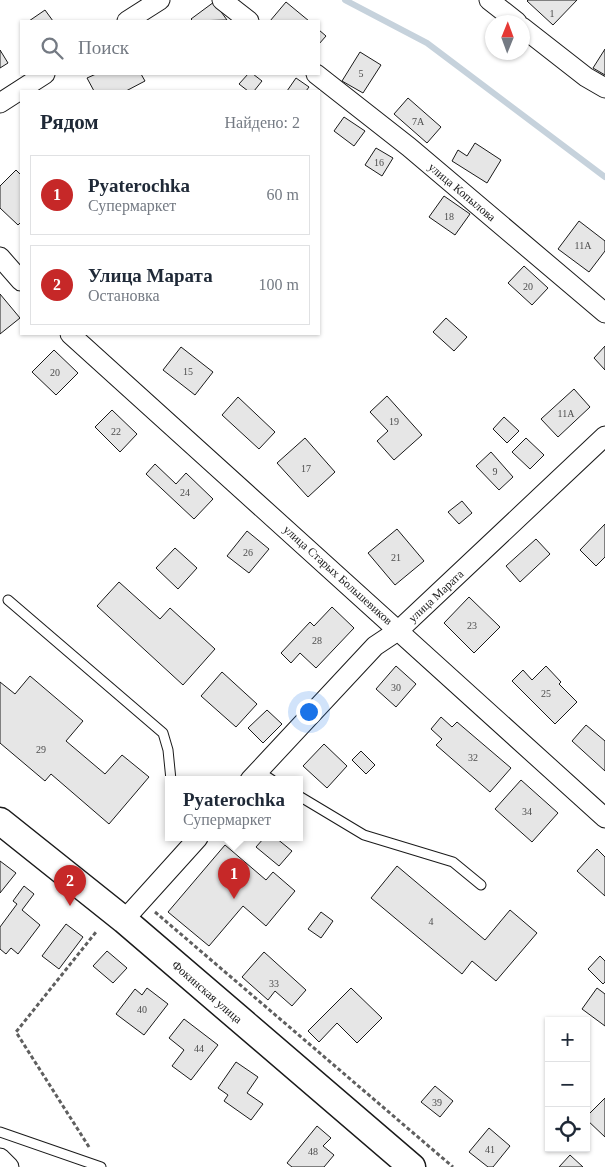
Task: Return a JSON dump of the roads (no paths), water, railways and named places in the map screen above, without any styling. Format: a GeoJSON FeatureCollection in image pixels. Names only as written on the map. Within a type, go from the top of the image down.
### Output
{"type":"FeatureCollection","features":[{"type":"Feature","properties":{"kind":"main road","name":"Фокинская улица"},"geometry":{"type":"LineString","coordinates":[[0,820],[124,920],[412,1167]]}},
{"type":"Feature","properties":{"kind":"street"},"geometry":{"type":"LineString","coordinates":[[129,20],[160,0]]}},
{"type":"Feature","properties":{"kind":"street"},"geometry":{"type":"LineString","coordinates":[[222,0],[248,20]]}},
{"type":"Feature","properties":{"kind":"street"},"geometry":{"type":"LineString","coordinates":[[489,0],[508,15]]}},
{"type":"Feature","properties":{"kind":"street"},"geometry":{"type":"LineString","coordinates":[[530,33],[586,77],[605,88]]}},
{"type":"Feature","properties":{"kind":"street"},"geometry":{"type":"LineString","coordinates":[[20,90],[43,75]]}},
{"type":"Feature","properties":{"kind":"street","name":"улица Копылова"},"geometry":{"type":"LineString","coordinates":[[317,75],[408,147],[605,313]]}},
{"type":"Feature","properties":{"kind":"street"},"geometry":{"type":"LineString","coordinates":[[0,103],[20,90]]}},
{"type":"Feature","properties":{"kind":"street"},"geometry":{"type":"LineString","coordinates":[[0,258],[20,280]]}},
{"type":"Feature","properties":{"kind":"street","name":"улица Старых Большевиков"},"geometry":{"type":"LineString","coordinates":[[71,335],[605,818]]}},
{"type":"Feature","properties":{"kind":"street","name":"улица Марата"},"geometry":{"type":"LineString","coordinates":[[261,776],[375,646],[399,630],[605,436]]}},
{"type":"Feature","properties":{"kind":"street"},"geometry":{"type":"LineString","coordinates":[[124,920],[193,841]]}},
{"type":"Feature","properties":{"kind":"street"},"geometry":{"type":"LineString","coordinates":[[0,1158],[9,1167]]}},
{"type":"Feature","properties":{"kind":"lane"},"geometry":{"type":"LineString","coordinates":[[8,600],[163,733],[168,750],[171,776]]}},
{"type":"Feature","properties":{"kind":"lane"},"geometry":{"type":"LineString","coordinates":[[303,798],[364,835],[453,862],[481,885]]}},
{"type":"Feature","properties":{"kind":"lane"},"geometry":{"type":"LineString","coordinates":[[0,1132],[101,1167]]}},
{"type":"Feature","properties":{"kind":"waterway"},"geometry":{"type":"LineString","coordinates":[[345,0],[427,43],[605,177]]}},
{"type":"Feature","properties":{"kind":"place","name":"Pyaterochka"},"geometry":{"type":"Point","coordinates":[234,899]}},
{"type":"Feature","properties":{"kind":"place","name":"Улица Марата"},"geometry":{"type":"Point","coordinates":[70,906]}}]}
